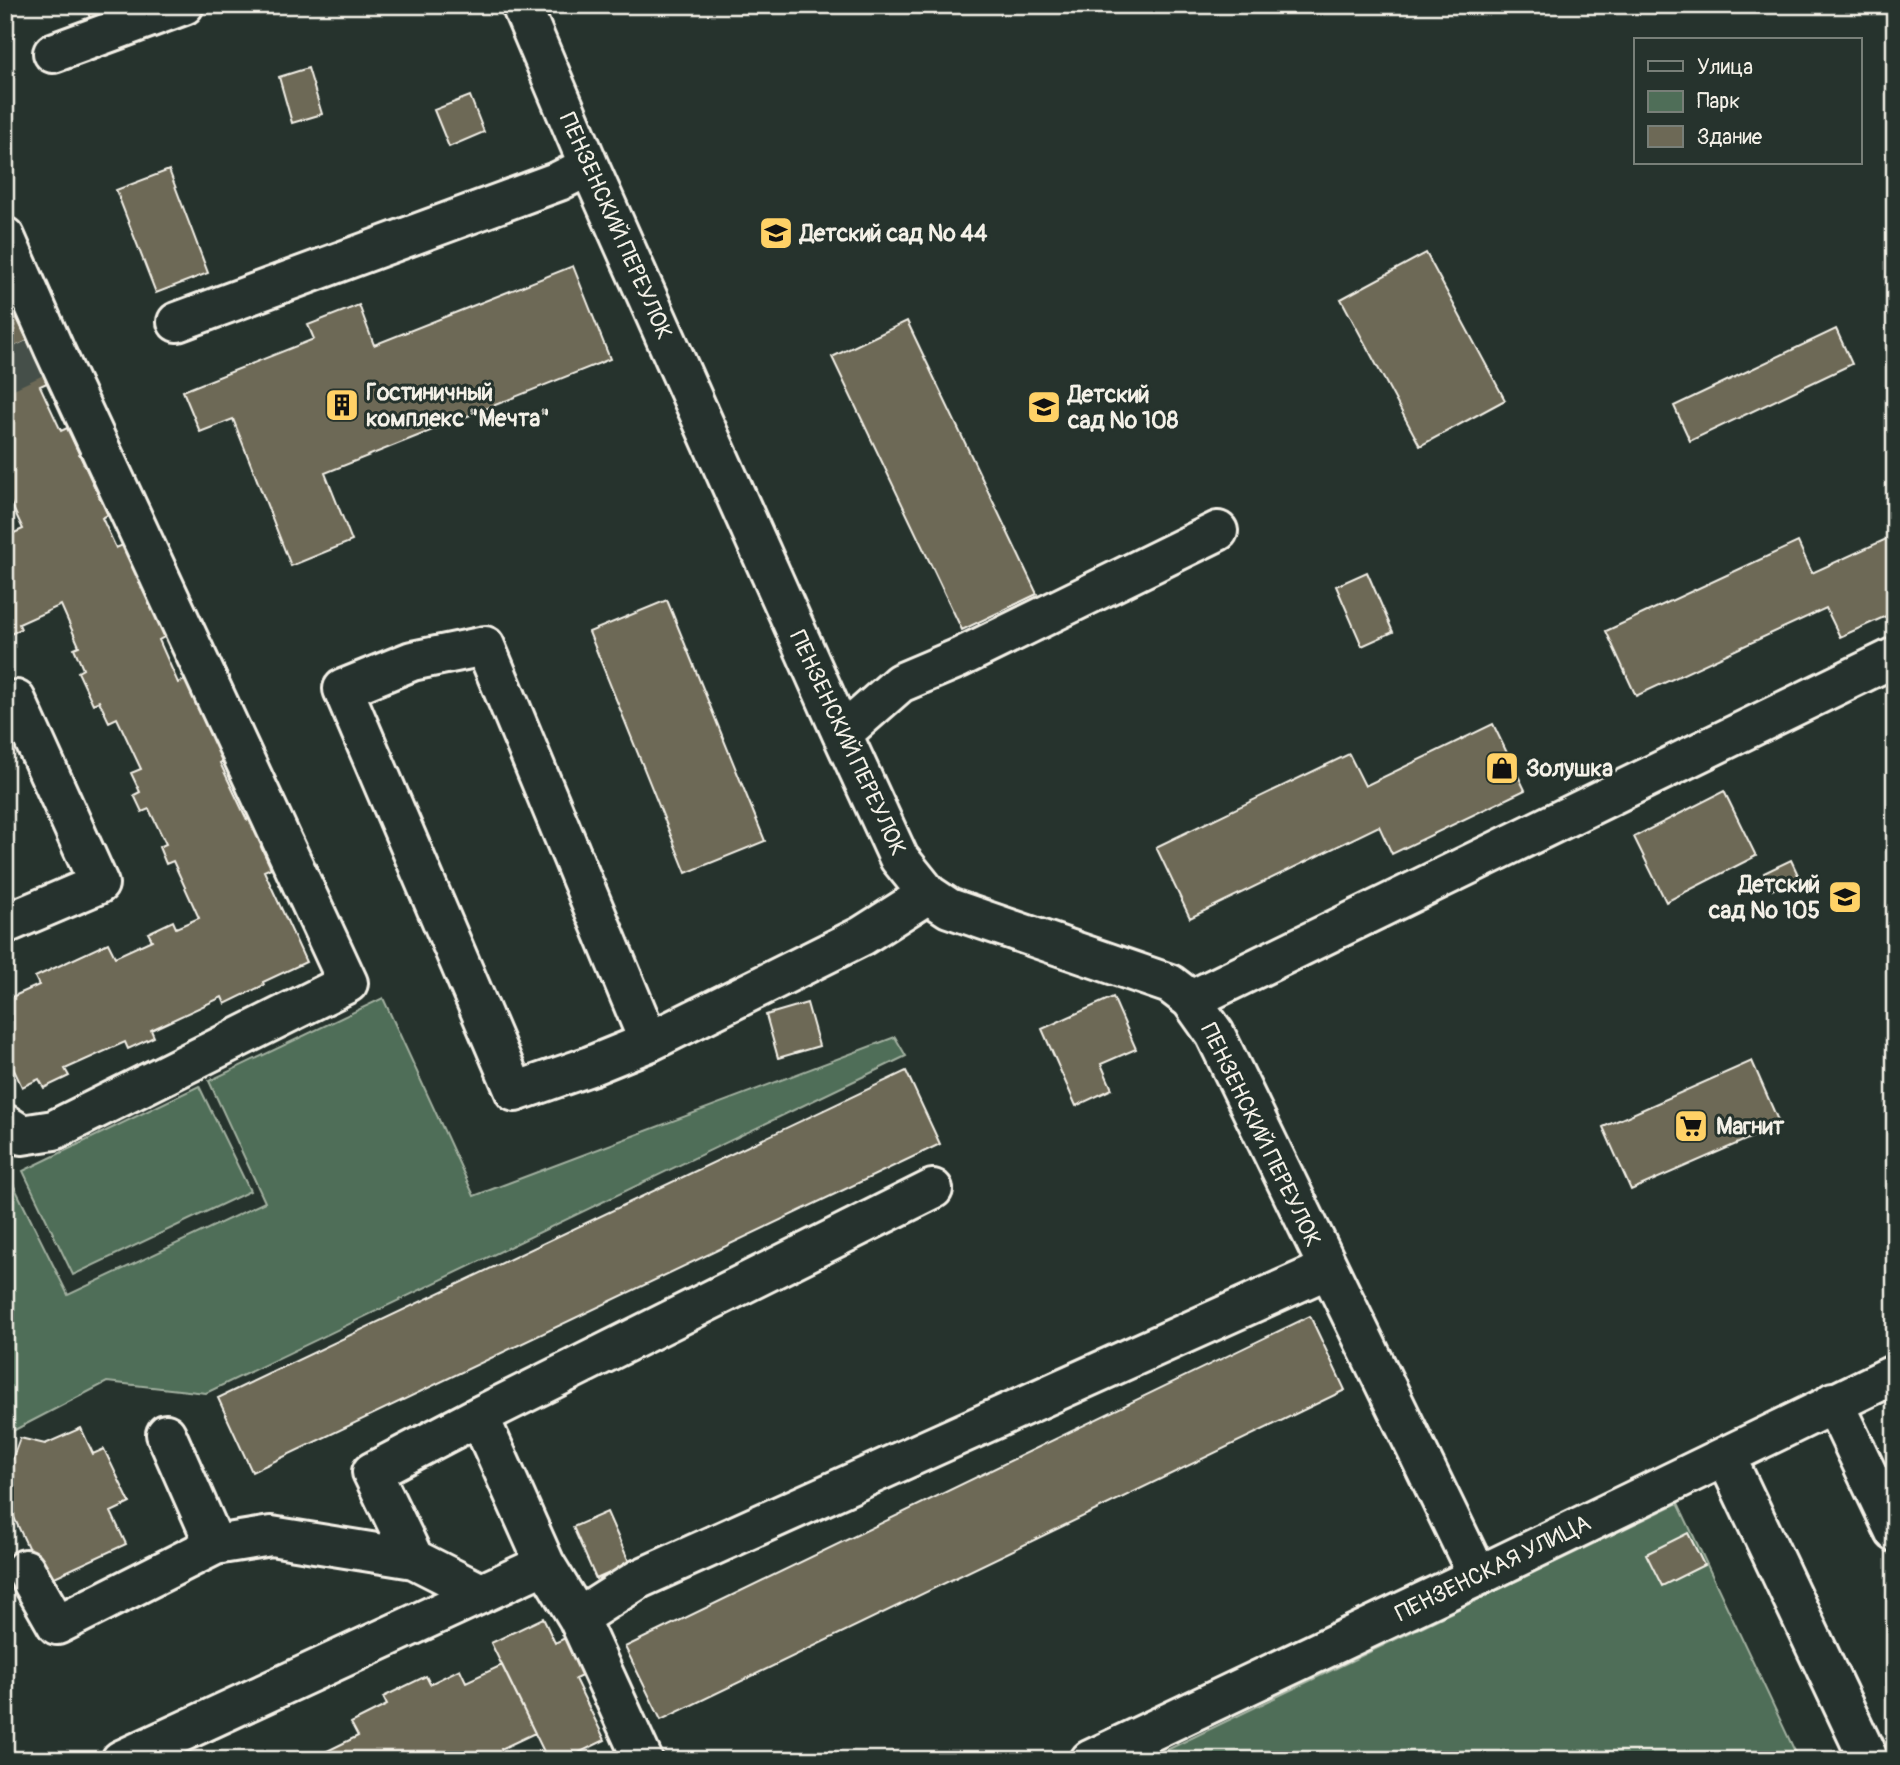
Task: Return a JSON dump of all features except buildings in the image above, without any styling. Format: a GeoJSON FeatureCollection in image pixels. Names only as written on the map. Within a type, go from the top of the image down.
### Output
{"type":"FeatureCollection","features":[{"type":"Feature","properties":{"kind":"street"},"geometry":{"type":"LineString","coordinates":[[53,53],[184,5]]}},
{"type":"Feature","properties":{"kind":"street","name":"ПЕНЗЕНСКИЙ ПЕРЕУЛОК"},"geometry":{"type":"LineString","coordinates":[[521,5],[589,166],[899,858],[928,894],[949,908],[1170,984],[1191,1000],[1215,1034],[1478,1576]]}},
{"type":"Feature","properties":{"kind":"street"},"geometry":{"type":"LineString","coordinates":[[177,322],[559,181],[589,166]]}},
{"type":"Feature","properties":{"kind":"street"},"geometry":{"type":"LineString","coordinates":[[5,237],[45,353],[348,983],[54,1130],[22,1135],[5,1124]]}},
{"type":"Feature","properties":{"kind":"street"},"geometry":{"type":"LineString","coordinates":[[842,734],[900,683],[1218,531]]}},
{"type":"Feature","properties":{"kind":"street"},"geometry":{"type":"LineString","coordinates":[[649,1042],[485,646],[412,661],[343,690],[514,1092],[649,1042],[862,936],[928,894]]}},
{"type":"Feature","properties":{"kind":"street"},"geometry":{"type":"LineString","coordinates":[[1191,1000],[1895,657]]}},
{"type":"Feature","properties":{"kind":"street"},"geometry":{"type":"LineString","coordinates":[[5,705],[16,700],[99,884],[5,924]]}},
{"type":"Feature","properties":{"kind":"street"},"geometry":{"type":"LineString","coordinates":[[414,1559],[372,1472],[933,1189]]}},
{"type":"Feature","properties":{"kind":"street"},"geometry":{"type":"LineString","coordinates":[[578,1618],[639,1579],[1328,1269]]}},
{"type":"Feature","properties":{"kind":"street","name":"ПЕНЗЕНСКАЯ УЛИЦА"},"geometry":{"type":"LineString","coordinates":[[1090,1760],[1895,1374]]}},
{"type":"Feature","properties":{"kind":"street"},"geometry":{"type":"LineString","coordinates":[[1833,1402],[1895,1532]]}},
{"type":"Feature","properties":{"kind":"street"},"geometry":{"type":"LineString","coordinates":[[479,1416],[545,1564],[578,1618],[643,1760]]}},
{"type":"Feature","properties":{"kind":"street"},"geometry":{"type":"LineString","coordinates":[[166,1434],[215,1545]]}},
{"type":"Feature","properties":{"kind":"street"},"geometry":{"type":"LineString","coordinates":[[1726,1457],[1869,1760]]}},
{"type":"Feature","properties":{"kind":"street"},"geometry":{"type":"LineString","coordinates":[[25,1569],[57,1625],[215,1545],[271,1536],[414,1559],[481,1593]]}},
{"type":"Feature","properties":{"kind":"street"},"geometry":{"type":"LineString","coordinates":[[121,1760],[545,1564]]}},
{"type":"Feature","properties":{"kind":"green space"},"geometry":{"type":"Polygon","coordinates":[[[383,998],[474,1196],[895,1037],[906,1056],[206,1393],[107,1382],[5,1435],[5,1168],[68,1295],[265,1202],[209,1081],[383,998]]]}},
{"type":"Feature","properties":{"kind":"green space"},"geometry":{"type":"Polygon","coordinates":[[[199,1086],[250,1191],[73,1275],[23,1171],[199,1086]]]}},
{"type":"Feature","properties":{"kind":"green space"},"geometry":{"type":"Polygon","coordinates":[[[1678,1503],[1799,1760],[1146,1760],[1678,1503]]]}},
{"type":"Feature","properties":{"kind":"tunnel"},"geometry":{"type":"LineString","coordinates":[[5,372],[35,358]]}},
{"type":"Feature","properties":{"kind":"place","name":"Детский сад № 44"},"geometry":{"type":"Point","coordinates":[776,233]}},
{"type":"Feature","properties":{"kind":"place","name":"Гостиничный комплекс \"Мечта\""},"geometry":{"type":"Point","coordinates":[342,405]}},
{"type":"Feature","properties":{"kind":"place","name":"Детский сад № 108"},"geometry":{"type":"Point","coordinates":[1044,407]}},
{"type":"Feature","properties":{"kind":"place","name":"Золушка"},"geometry":{"type":"Point","coordinates":[1502,768]}},
{"type":"Feature","properties":{"kind":"place","name":"Детский сад № 105"},"geometry":{"type":"Point","coordinates":[1845,897]}},
{"type":"Feature","properties":{"kind":"place","name":"Магнит"},"geometry":{"type":"Point","coordinates":[1691,1126]}}]}
